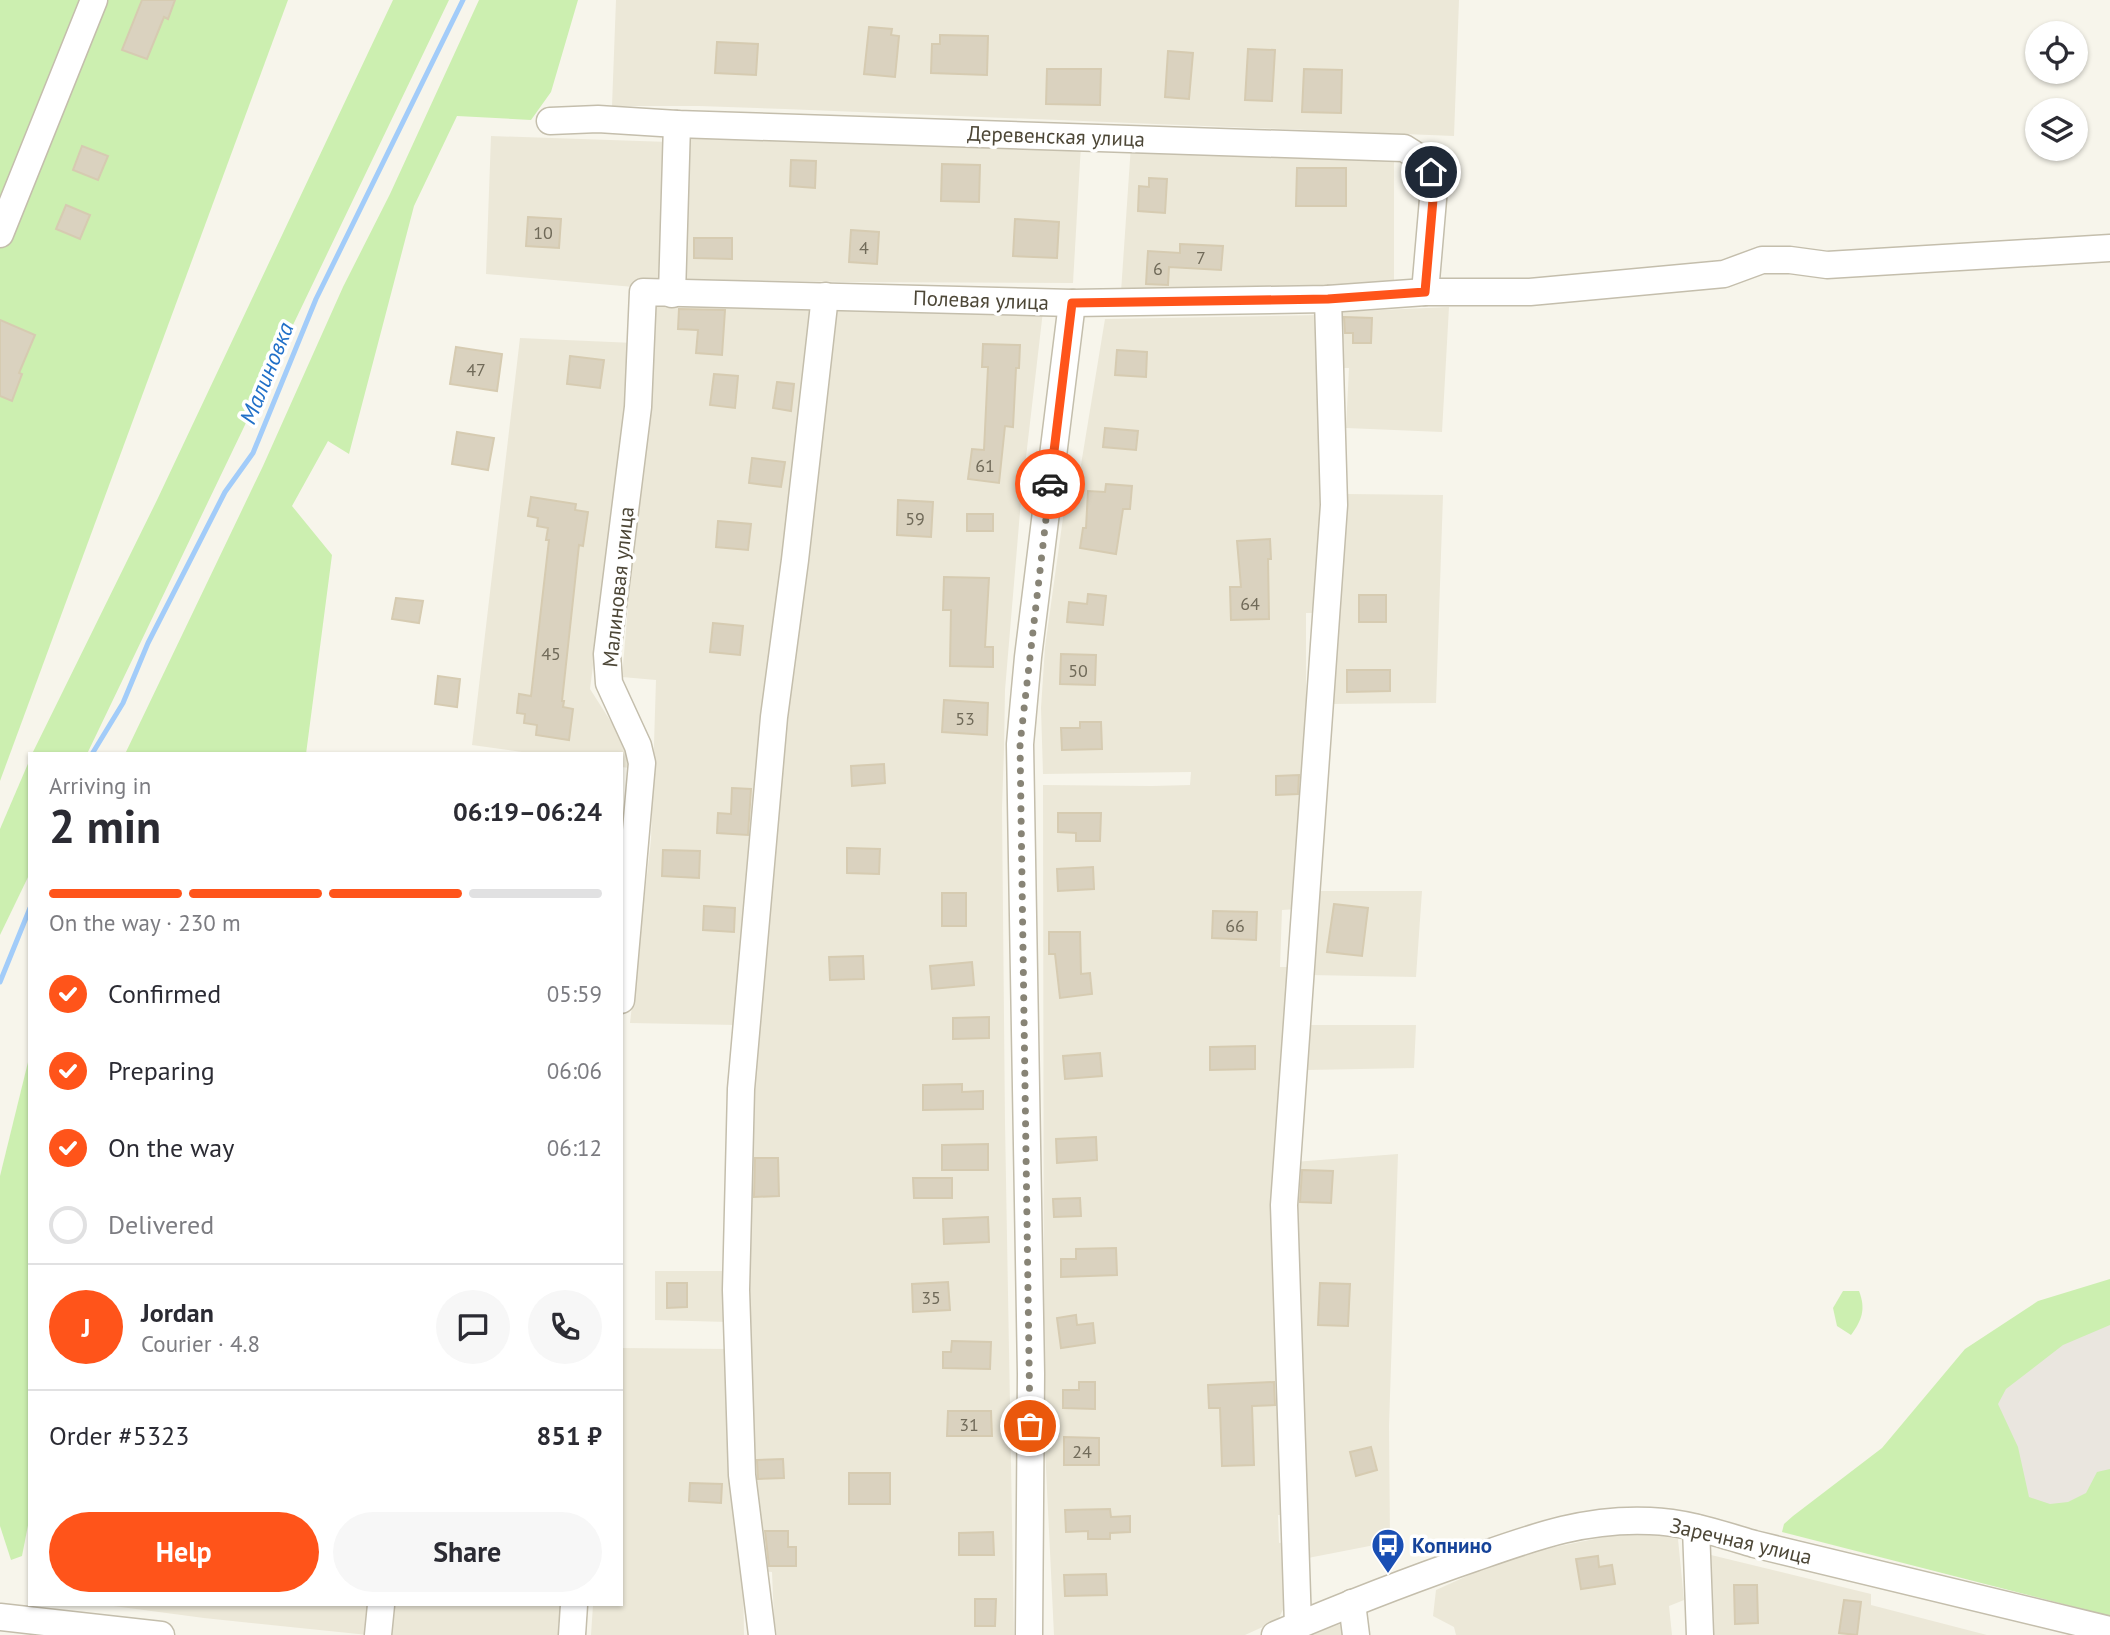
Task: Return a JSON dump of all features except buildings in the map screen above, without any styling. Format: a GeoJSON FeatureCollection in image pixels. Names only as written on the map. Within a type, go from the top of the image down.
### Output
{"type":"FeatureCollection","features":[{"type":"Feature","properties":{"kind":"street"},"geometry":{"type":"LineString","coordinates":[[0,234],[94,0]]}},
{"type":"Feature","properties":{"kind":"street","name":"Деревенская улица"},"geometry":{"type":"LineString","coordinates":[[550,121],[598,119],[677,124],[1404,148],[1423,159],[1431,172],[1434,188],[1425,292]]}},
{"type":"Feature","properties":{"kind":"street"},"geometry":{"type":"LineString","coordinates":[[672,294],[677,124]]}},
{"type":"Feature","properties":{"kind":"street","name":"Полевая улица"},"geometry":{"type":"LineString","coordinates":[[643,292],[1072,303],[1328,299],[1425,292],[1530,292],[1724,274],[1762,260],[1790,260],[1827,265],[2110,247]]}},
{"type":"Feature","properties":{"kind":"street","name":"Малиновая улица"},"geometry":{"type":"LineString","coordinates":[[623,977],[642,763],[638,746],[609,683],[607,654],[638,407],[643,292]]}},
{"type":"Feature","properties":{"kind":"street"},"geometry":{"type":"LineString","coordinates":[[762,1635],[741,1462],[736,1290],[741,1089],[774,717],[825,296]]}},
{"type":"Feature","properties":{"kind":"street"},"geometry":{"type":"LineString","coordinates":[[1287,1630],[1284,1205],[1334,505],[1328,299]]}},
{"type":"Feature","properties":{"kind":"street"},"geometry":{"type":"LineString","coordinates":[[1029,1635],[1031,1374],[1020,744],[1072,303]]}},
{"type":"Feature","properties":{"kind":"street","name":"Заречная улица"},"geometry":{"type":"LineString","coordinates":[[1287,1630],[1427,1574],[1554,1531],[1597,1523],[1651,1521],[1696,1528],[2110,1630]]}},
{"type":"Feature","properties":{"kind":"street"},"geometry":{"type":"LineString","coordinates":[[1696,1528],[1700,1635]]}},
{"type":"Feature","properties":{"kind":"street"},"geometry":{"type":"LineString","coordinates":[[1352,1603],[1356,1635]]}},
{"type":"Feature","properties":{"kind":"street"},"geometry":{"type":"LineString","coordinates":[[378,1635],[381,1606]]}},
{"type":"Feature","properties":{"kind":"street"},"geometry":{"type":"LineString","coordinates":[[572,1635],[574,1606]]}},
{"type":"Feature","properties":{"kind":"street"},"geometry":{"type":"LineString","coordinates":[[0,1617],[161,1635]]}},
{"type":"Feature","properties":{"kind":"shaded area"},"geometry":{"type":"Polygon","coordinates":[[[616,0],[1459,0],[1454,136],[785,109],[612,106],[616,0]]]}},
{"type":"Feature","properties":{"kind":"shaded area"},"geometry":{"type":"Polygon","coordinates":[[[684,129],[1081,145],[1073,283],[679,279],[684,129]]]}},
{"type":"Feature","properties":{"kind":"shaded area"},"geometry":{"type":"Polygon","coordinates":[[[491,136],[669,142],[668,290],[486,274],[491,136]]]}},
{"type":"Feature","properties":{"kind":"shaded area"},"geometry":{"type":"Polygon","coordinates":[[[1131,145],[1394,155],[1394,284],[1121,292],[1131,145]]]}},
{"type":"Feature","properties":{"kind":"shaded area"},"geometry":{"type":"Polygon","coordinates":[[[650,301],[813,303],[737,1025],[630,1023],[651,840],[656,680],[622,677],[642,441],[650,301]]]}},
{"type":"Feature","properties":{"kind":"shaded area"},"geometry":{"type":"Polygon","coordinates":[[[833,304],[1043,311],[1021,500],[1005,690],[1002,808],[1014,1635],[777,1635],[772,1572],[760,1571],[747,1415],[744,1198],[752,1197],[751,1159],[745,1160],[773,824],[833,304]]]}},
{"type":"Feature","properties":{"kind":"shaded area"},"geometry":{"type":"Polygon","coordinates":[[[1449,307],[1442,432],[1346,428],[1349,368],[1339,368],[1337,312],[1449,307]]]}},
{"type":"Feature","properties":{"kind":"shaded area"},"geometry":{"type":"Polygon","coordinates":[[[1319,315],[1324,396],[1318,613],[1306,613],[1306,769],[1297,909],[1282,910],[1280,967],[1288,967],[1286,1515],[1278,1515],[1279,1543],[1287,1542],[1288,1599],[1278,1620],[1245,1635],[1054,1635],[1044,1427],[1043,785],[1190,785],[1191,772],[1043,774],[1041,708],[1045,647],[1068,482],[1078,483],[1105,319],[1319,315]]]}},
{"type":"Feature","properties":{"kind":"shaded area"},"geometry":{"type":"Polygon","coordinates":[[[520,338],[634,343],[590,689],[631,753],[630,768],[623,767],[623,752],[522,752],[472,745],[520,338]]]}},
{"type":"Feature","properties":{"kind":"shaded area"},"geometry":{"type":"Polygon","coordinates":[[[1346,494],[1443,495],[1436,703],[1330,704],[1346,494]]]}},
{"type":"Feature","properties":{"kind":"shaded area"},"geometry":{"type":"Polygon","coordinates":[[[1314,891],[1422,891],[1416,977],[1309,975],[1314,891]]]}},
{"type":"Feature","properties":{"kind":"shaded area"},"geometry":{"type":"Polygon","coordinates":[[[1307,1025],[1416,1025],[1414,1068],[1307,1070],[1307,1025]]]}},
{"type":"Feature","properties":{"kind":"shaded area"},"geometry":{"type":"Polygon","coordinates":[[[1398,1154],[1389,1426],[1390,1542],[1308,1558],[1294,1162],[1398,1154]]]}},
{"type":"Feature","properties":{"kind":"shaded area"},"geometry":{"type":"Polygon","coordinates":[[[655,1271],[730,1271],[728,1322],[655,1320],[655,1271]]]}},
{"type":"Feature","properties":{"kind":"shaded area"},"geometry":{"type":"Polygon","coordinates":[[[2110,1295],[2110,1611],[1999,1586],[1953,1365],[2110,1295]]]}},
{"type":"Feature","properties":{"kind":"shaded area"},"geometry":{"type":"Polygon","coordinates":[[[623,1348],[729,1349],[743,1575],[744,1635],[591,1635],[593,1606],[623,1606],[623,1348]]]}},
{"type":"Feature","properties":{"kind":"shaded area"},"geometry":{"type":"Polygon","coordinates":[[[1634,1531],[1678,1539],[1684,1600],[1669,1606],[1672,1635],[1456,1635],[1454,1627],[1433,1616],[1436,1590],[1511,1556],[1634,1531]]]}},
{"type":"Feature","properties":{"kind":"shaded area"},"geometry":{"type":"Polygon","coordinates":[[[1711,1555],[1871,1594],[1871,1605],[1987,1635],[1714,1635],[1711,1555]]]}},
{"type":"Feature","properties":{"kind":"shaded area"},"geometry":{"type":"Polygon","coordinates":[[[114,1606],[370,1606],[368,1635],[114,1606]]]}},
{"type":"Feature","properties":{"kind":"shaded area"},"geometry":{"type":"Polygon","coordinates":[[[395,1606],[560,1606],[558,1635],[392,1635],[395,1606]]]}},
{"type":"Feature","properties":{"kind":"shaded area"},"geometry":{"type":"Polygon","coordinates":[[[1349,1621],[1350,1635],[1309,1635],[1349,1621]]]}},
{"type":"Feature","properties":{"kind":"green space"},"geometry":{"type":"Polygon","coordinates":[[[0,0],[288,0],[0,781],[0,0]]]}},
{"type":"Feature","properties":{"kind":"green space"},"geometry":{"type":"Polygon","coordinates":[[[393,0],[449,0],[88,752],[33,752],[157,500],[393,0]]]}},
{"type":"Feature","properties":{"kind":"green space"},"geometry":{"type":"Polygon","coordinates":[[[479,0],[578,0],[551,92],[531,120],[457,116],[414,206],[349,454],[328,441],[292,506],[332,555],[306,752],[126,752],[263,466],[343,287],[390,194],[479,0]]]}},
{"type":"Feature","properties":{"kind":"green space"},"geometry":{"type":"Polygon","coordinates":[[[28,764],[28,877],[0,935],[0,829],[28,764]]]}},
{"type":"Feature","properties":{"kind":"green space"},"geometry":{"type":"Polygon","coordinates":[[[28,1062],[28,1525],[22,1556],[11,1560],[0,1526],[0,1176],[28,1062]]]}},
{"type":"Feature","properties":{"kind":"green space"},"geometry":{"type":"Polygon","coordinates":[[[2110,1279],[2110,1325],[2063,1345],[2006,1389],[1998,1404],[2018,1447],[2029,1497],[2050,1504],[2068,1502],[2086,1493],[2097,1472],[2110,1469],[2110,1616],[1782,1532],[1784,1524],[1793,1516],[1882,1448],[1965,1349],[2038,1301],[2110,1279]]]}},
{"type":"Feature","properties":{"kind":"green space"},"geometry":{"type":"Polygon","coordinates":[[[1843,1291],[1859,1291],[1862,1303],[1860,1319],[1851,1335],[1837,1326],[1833,1308],[1843,1291]]]}},
{"type":"Feature","properties":{"kind":"waterway","name":"Малиновка"},"geometry":{"type":"LineString","coordinates":[[93,752],[123,703],[148,643],[225,492],[253,453],[316,299],[463,0]]}},
{"type":"Feature","properties":{"kind":"waterway","name":"Малиновка"},"geometry":{"type":"LineString","coordinates":[[0,982],[28,913]]}},
{"type":"Feature","properties":{"kind":"way so far"},"geometry":{"type":"LineString","coordinates":[[1030,1426],[1020,744],[1050,484]]}},
{"type":"Feature","properties":{"kind":"place","name":"Копнино"},"geometry":{"type":"Point","coordinates":[1388,1575]}},
{"type":"Feature","properties":{"kind":"route"},"geometry":{"type":"LineString","coordinates":[[1050,484],[1072,303],[1328,299],[1425,292],[1434,188],[1431,172]]}}]}
